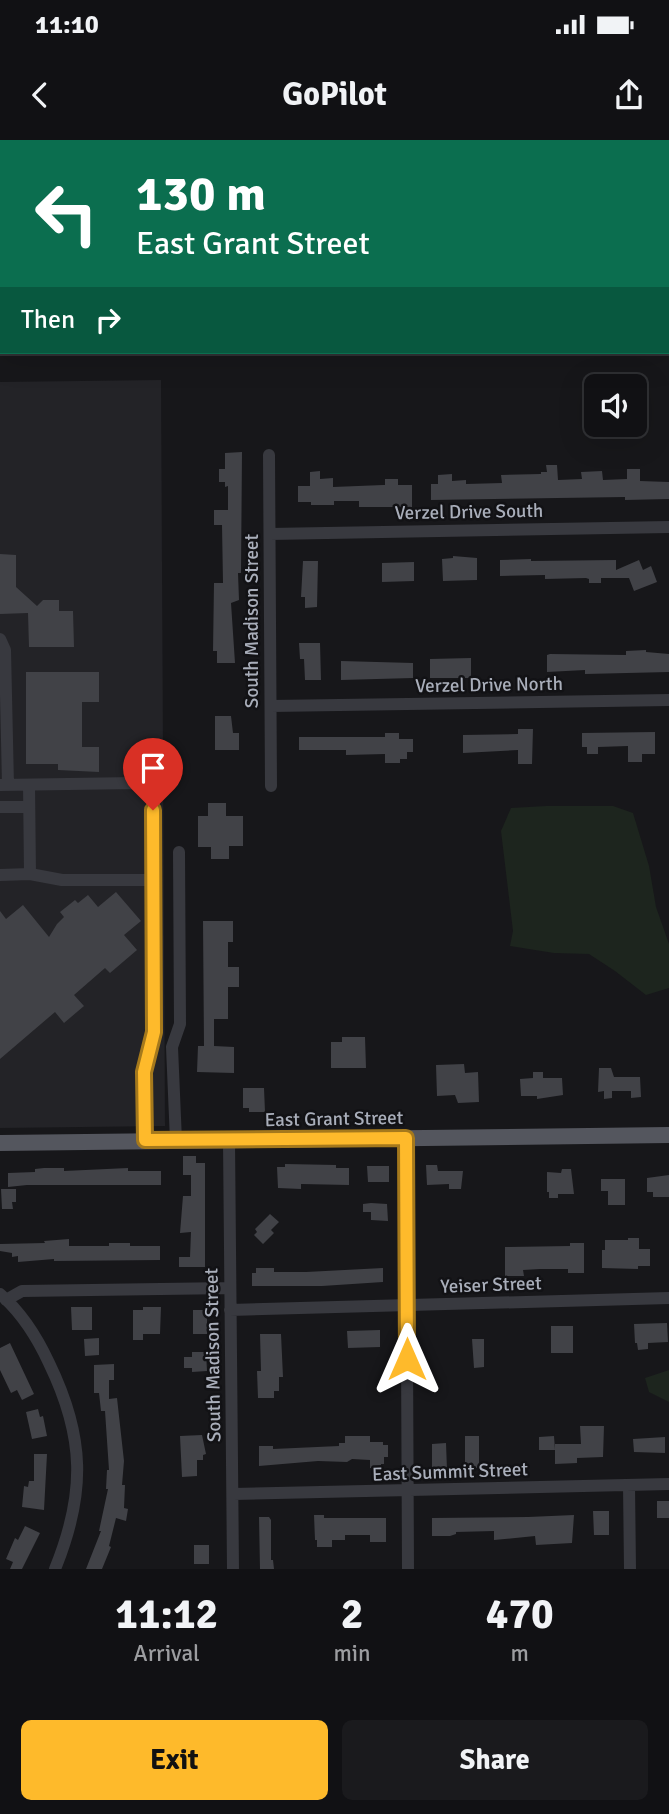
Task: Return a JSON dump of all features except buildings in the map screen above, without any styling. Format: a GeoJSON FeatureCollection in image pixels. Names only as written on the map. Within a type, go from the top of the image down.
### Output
{"type":"FeatureCollection","features":[{"type":"Feature","properties":{"kind":"main road","name":"East Grant Street"},"geometry":{"type":"LineString","coordinates":[[0,1143],[669,1135]]}},
{"type":"Feature","properties":{"kind":"street","name":"South Madison Street"},"geometry":{"type":"LineString","coordinates":[[269,455],[271,786]]}},
{"type":"Feature","properties":{"kind":"street","name":"Verzel Drive South"},"geometry":{"type":"LineString","coordinates":[[270,534],[669,527]]}},
{"type":"Feature","properties":{"kind":"street"},"geometry":{"type":"LineString","coordinates":[[0,639],[5,650],[4,785],[136,783],[153,787],[154,1032],[144,1072],[145,1140]]}},
{"type":"Feature","properties":{"kind":"street","name":"Verzel Drive North"},"geometry":{"type":"LineString","coordinates":[[271,706],[669,700]]}},
{"type":"Feature","properties":{"kind":"street"},"geometry":{"type":"LineString","coordinates":[[29,785],[30,874]]}},
{"type":"Feature","properties":{"kind":"street"},"geometry":{"type":"LineString","coordinates":[[0,807],[29,807]]}},
{"type":"Feature","properties":{"kind":"street"},"geometry":{"type":"LineString","coordinates":[[176,1140],[172,1047],[180,1024],[179,852]]}},
{"type":"Feature","properties":{"kind":"street"},"geometry":{"type":"LineString","coordinates":[[0,874],[30,874],[62,880],[154,880]]}},
{"type":"Feature","properties":{"kind":"street"},"geometry":{"type":"LineString","coordinates":[[406,1138],[408,1569]]}},
{"type":"Feature","properties":{"kind":"street","name":"South Madison Street"},"geometry":{"type":"LineString","coordinates":[[229,1141],[233,1569]]}},
{"type":"Feature","properties":{"kind":"street"},"geometry":{"type":"LineString","coordinates":[[55,1569],[75,1503],[78,1470],[73,1422],[63,1391],[45,1353],[32,1331],[3,1297],[22,1292],[230,1288]]}},
{"type":"Feature","properties":{"kind":"street","name":"Yeiser Street"},"geometry":{"type":"LineString","coordinates":[[230,1310],[669,1298]]}},
{"type":"Feature","properties":{"kind":"street","name":"East Summit Street"},"geometry":{"type":"LineString","coordinates":[[233,1494],[669,1484]]}},
{"type":"Feature","properties":{"kind":"street"},"geometry":{"type":"LineString","coordinates":[[629,1485],[629,1569]]}},
{"type":"Feature","properties":{"kind":"shaded area"},"geometry":{"type":"Polygon","coordinates":[[[161,380],[165,1126],[0,1128],[0,382],[161,380]]]}},
{"type":"Feature","properties":{"kind":"shaded area"},"geometry":{"type":"Polygon","coordinates":[[[613,806],[633,813],[649,866],[656,907],[669,944],[669,988],[646,995],[589,954],[554,953],[510,946],[513,931],[501,831],[511,808],[613,806]]]}},
{"type":"Feature","properties":{"kind":"shaded area"},"geometry":{"type":"Polygon","coordinates":[[[669,1370],[669,1402],[649,1392],[645,1378],[669,1370]]]}},
{"type":"Feature","properties":{"kind":"route"},"geometry":{"type":"LineString","coordinates":[[153,810],[154,1032],[144,1072],[145,1140],[406,1138],[407,1359]]}}]}
